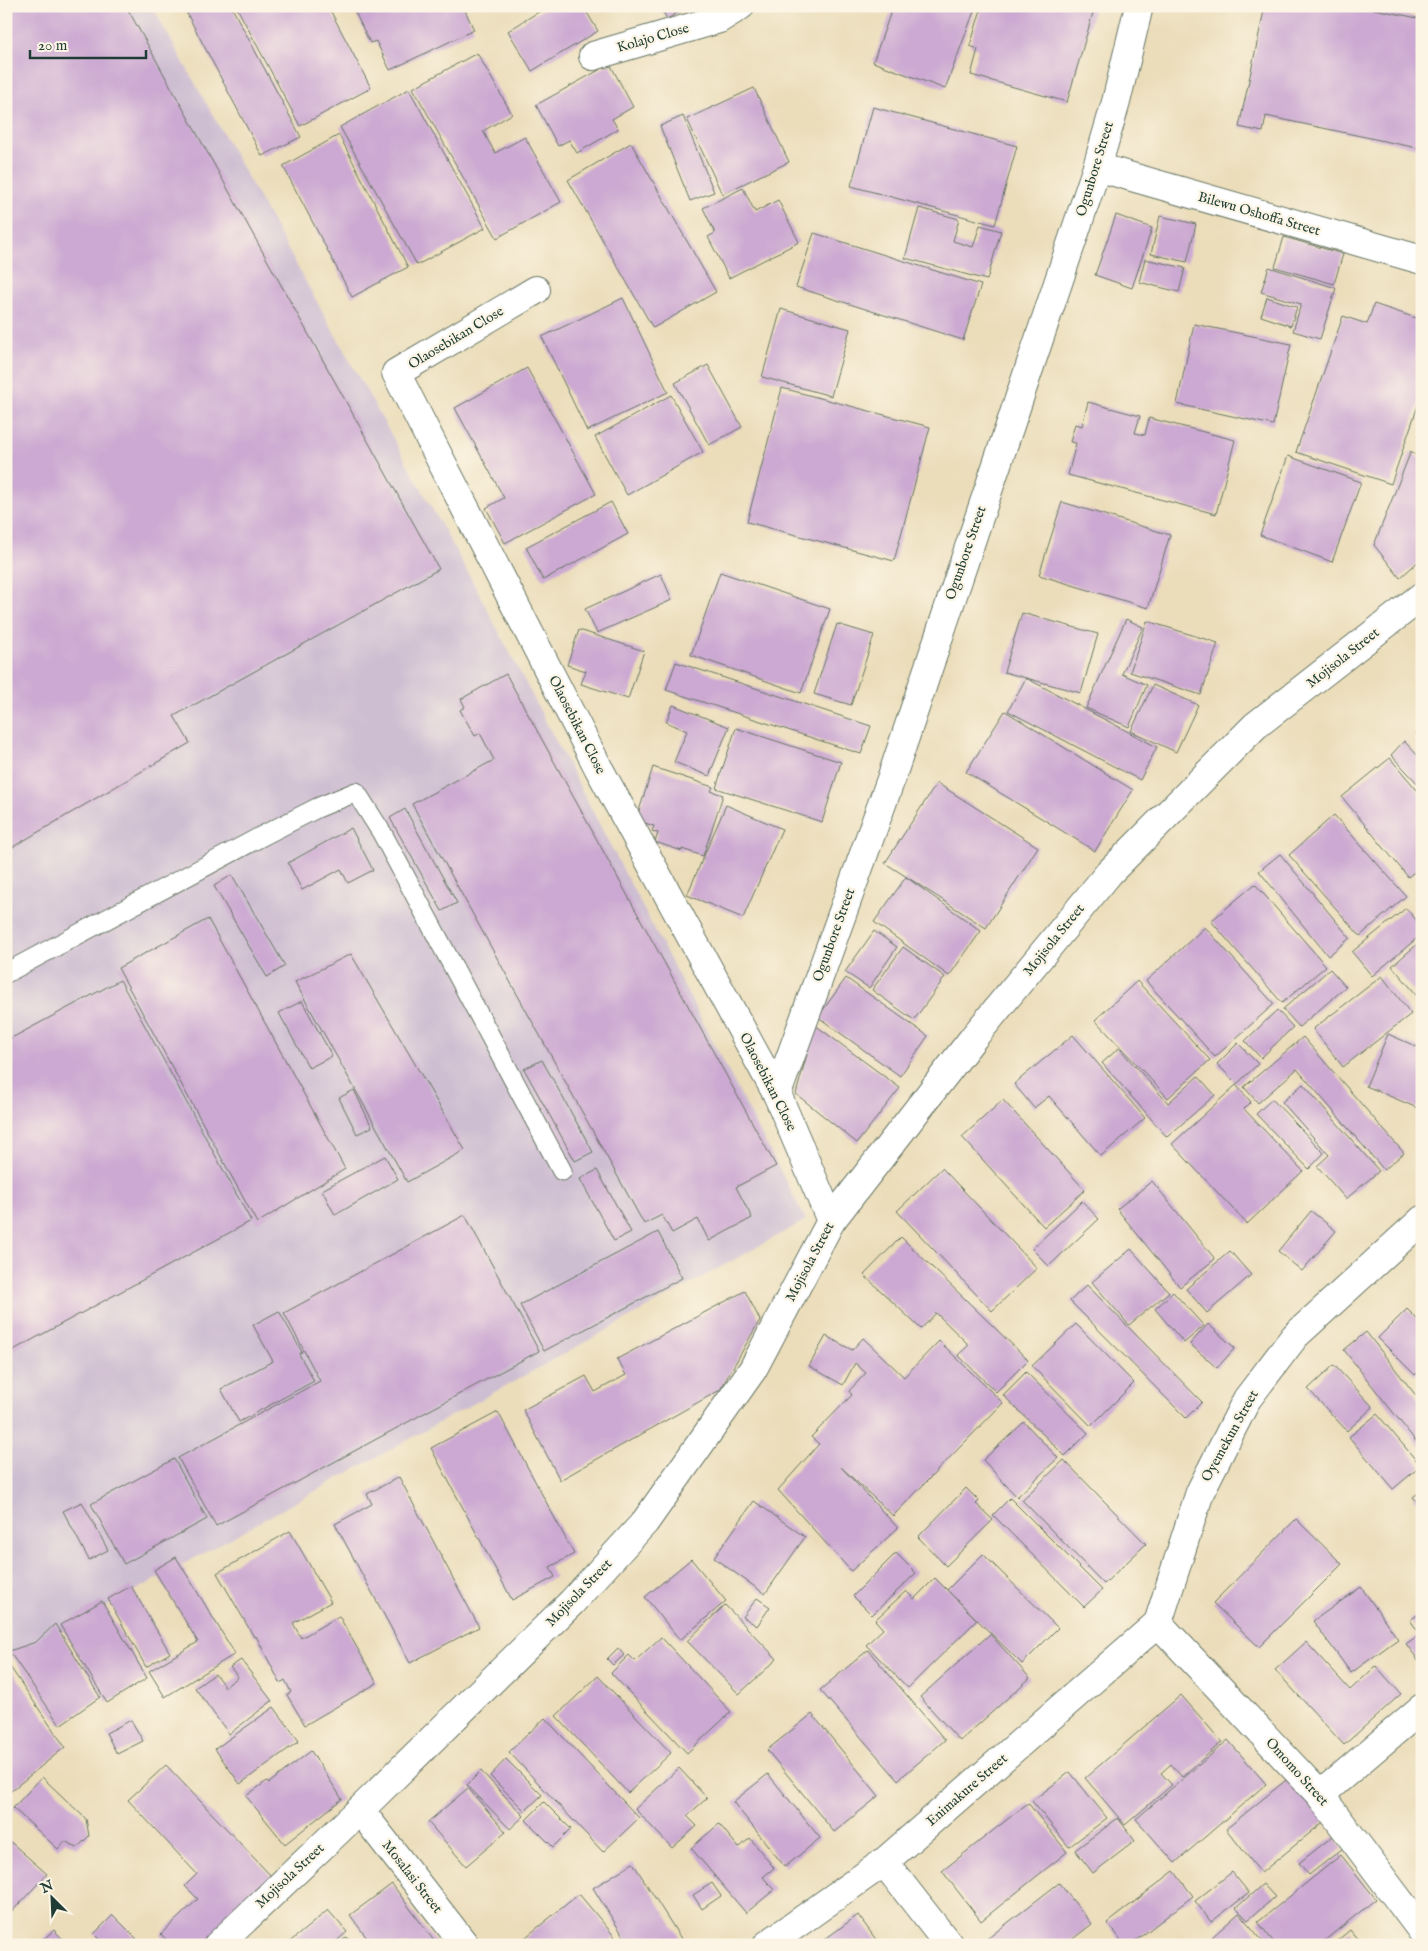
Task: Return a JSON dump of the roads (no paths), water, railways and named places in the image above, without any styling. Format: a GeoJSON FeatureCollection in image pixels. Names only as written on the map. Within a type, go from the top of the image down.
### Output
{"type":"FeatureCollection","features":[{"type":"Feature","properties":{"kind":"street","name":"Kolajo Close"},"geometry":{"type":"LineString","coordinates":[[593,56],[719,19],[740,6]]}},
{"type":"Feature","properties":{"kind":"street","name":"Ogunbore Street"},"geometry":{"type":"LineString","coordinates":[[777,1094],[891,779],[1097,167],[1116,102],[1139,6]]}},
{"type":"Feature","properties":{"kind":"street","name":"Bilewu Oshoffa Street"},"geometry":{"type":"LineString","coordinates":[[1097,167],[1422,260]]}},
{"type":"Feature","properties":{"kind":"street","name":"Olaosebikan Close"},"geometry":{"type":"LineString","coordinates":[[536,290],[396,374],[598,767],[777,1094],[831,1221]]}},
{"type":"Feature","properties":{"kind":"street","name":"Mojisola Street"},"geometry":{"type":"LineString","coordinates":[[218,1945],[360,1810],[572,1602],[645,1522],[752,1369],[831,1221],[974,1037],[1109,873],[1255,726],[1422,596]]}},
{"type":"Feature","properties":{"kind":"street","name":"Oyemekun Street"},"geometry":{"type":"LineString","coordinates":[[1158,1623],[1200,1492],[1248,1399],[1295,1336],[1422,1220]]}},
{"type":"Feature","properties":{"kind":"street","name":"Omomo Street"},"geometry":{"type":"LineString","coordinates":[[1158,1623],[1320,1795],[1422,1931]]}},
{"type":"Feature","properties":{"kind":"street","name":"Enimakure Street"},"geometry":{"type":"LineString","coordinates":[[767,1945],[884,1862],[1158,1623]]}},
{"type":"Feature","properties":{"kind":"street"},"geometry":{"type":"LineString","coordinates":[[1320,1795],[1422,1708]]}},
{"type":"Feature","properties":{"kind":"street","name":"Mosalasi Street"},"geometry":{"type":"LineString","coordinates":[[360,1810],[465,1945]]}},
{"type":"Feature","properties":{"kind":"street"},"geometry":{"type":"LineString","coordinates":[[884,1862],[949,1945]]}},
{"type":"Feature","properties":{"kind":"lane"},"geometry":{"type":"LineString","coordinates":[[6,973],[264,835],[317,808],[356,792],[382,833],[562,1171]]}}]}
